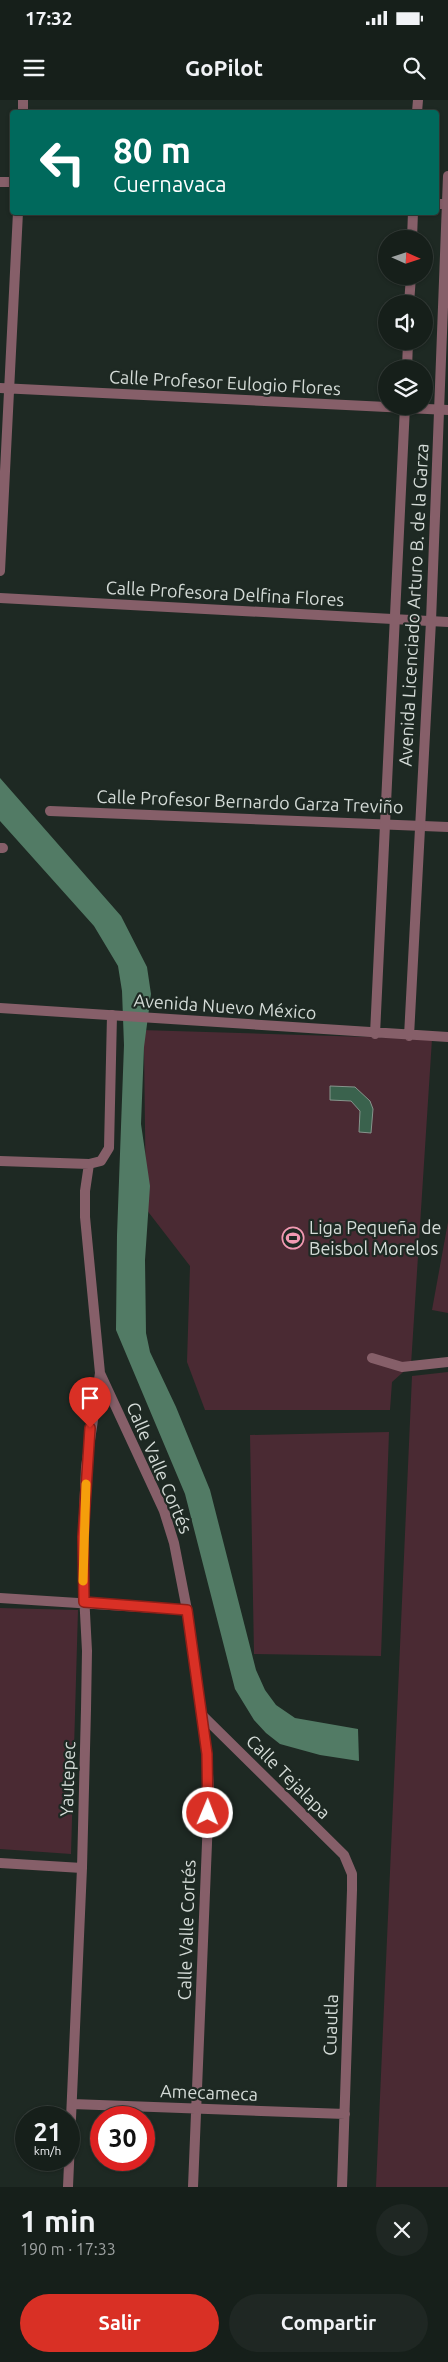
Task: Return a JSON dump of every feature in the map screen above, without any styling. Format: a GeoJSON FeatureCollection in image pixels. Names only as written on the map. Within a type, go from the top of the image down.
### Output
{"type":"FeatureCollection","features":[{"type":"Feature","properties":{"kind":"street","name":"Avenida Licenciado Arturo B. de la Garza"},"geometry":{"type":"LineString","coordinates":[[409,1036],[443,410],[444,204],[448,176]]}},
{"type":"Feature","properties":{"kind":"street"},"geometry":{"type":"LineString","coordinates":[[0,571],[4,388],[18,215]]}},
{"type":"Feature","properties":{"kind":"street"},"geometry":{"type":"LineString","coordinates":[[412,230],[413,215]]}},
{"type":"Feature","properties":{"kind":"street","name":"Calle Profesor Eulogio Flores"},"geometry":{"type":"LineString","coordinates":[[4,388],[378,406]]}},
{"type":"Feature","properties":{"kind":"street","name":"Avenida Licenciado Arturo B. de la Garza"},"geometry":{"type":"LineString","coordinates":[[375,1034],[405,415]]}},
{"type":"Feature","properties":{"kind":"street","name":"Calle Profesora Delfina Flores"},"geometry":{"type":"LineString","coordinates":[[0,598],[448,622]]}},
{"type":"Feature","properties":{"kind":"street","name":"Calle Profesor Bernardo Garza Treviño"},"geometry":{"type":"LineString","coordinates":[[50,810],[448,827]]}},
{"type":"Feature","properties":{"kind":"street","name":"Avenida Nuevo México"},"geometry":{"type":"LineString","coordinates":[[0,1008],[153,1017],[375,1034],[448,1037]]}},
{"type":"Feature","properties":{"kind":"street"},"geometry":{"type":"LineString","coordinates":[[0,1161],[89,1164],[101,1161],[109,1148],[115,1015]]}},
{"type":"Feature","properties":{"kind":"street","name":"Calle Valle Cortés"},"geometry":{"type":"LineString","coordinates":[[89,1164],[85,1191],[85,1217],[100,1373],[164,1511],[174,1543],[187,1610],[207,1754],[209,1794],[193,2187]]}},
{"type":"Feature","properties":{"kind":"street"},"geometry":{"type":"LineString","coordinates":[[372,1358],[402,1366],[448,1362]]}},
{"type":"Feature","properties":{"kind":"street","name":"Yautepec"},"geometry":{"type":"LineString","coordinates":[[68,2187],[82,1868],[87,1661],[83,1537],[86,1467],[100,1373]]}},
{"type":"Feature","properties":{"kind":"street"},"geometry":{"type":"LineString","coordinates":[[0,1598],[187,1610]]}},
{"type":"Feature","properties":{"kind":"street","name":"Calle Tejalapa"},"geometry":{"type":"LineString","coordinates":[[202,1714],[344,1855],[350,1864]]}},
{"type":"Feature","properties":{"kind":"street"},"geometry":{"type":"LineString","coordinates":[[0,1863],[82,1868]]}},
{"type":"Feature","properties":{"kind":"street","name":"Cuautla"},"geometry":{"type":"LineString","coordinates":[[342,2187],[352,1890],[350,1864]]}},
{"type":"Feature","properties":{"kind":"street","name":"Amecameca"},"geometry":{"type":"LineString","coordinates":[[72,2104],[345,2114]]}},
{"type":"Feature","properties":{"kind":"shaded area"},"geometry":{"type":"Polygon","coordinates":[[[0,778],[121,916],[147,967],[151,994],[144,1047],[141,1124],[150,1186],[145,1260],[146,1333],[150,1352],[176,1407],[210,1490],[256,1670],[265,1690],[276,1705],[295,1718],[358,1729],[359,1761],[320,1755],[280,1744],[254,1720],[235,1689],[185,1494],[116,1330],[117,1235],[124,1045],[122,991],[118,966],[94,926],[0,821],[0,778]]]}},
{"type":"Feature","properties":{"kind":"shaded area","name":"Liga Pequeña de Beisbol Morelos"},"geometry":{"type":"Polygon","coordinates":[[[141,1030],[432,1039],[411,1365],[392,1382],[390,1410],[205,1410],[187,1362],[190,1266],[146,1209],[144,1047],[141,1030]]]}},
{"type":"Feature","properties":{"kind":"shaded area"},"geometry":{"type":"Polygon","coordinates":[[[448,1222],[448,1313],[432,1310],[448,1222]]]}},
{"type":"Feature","properties":{"kind":"shaded area"},"geometry":{"type":"Polygon","coordinates":[[[448,1372],[448,2187],[376,2187],[412,1376],[448,1372]]]}},
{"type":"Feature","properties":{"kind":"shaded area"},"geometry":{"type":"Polygon","coordinates":[[[389,1432],[381,1656],[254,1654],[250,1435],[389,1432]]]}},
{"type":"Feature","properties":{"kind":"shaded area"},"geometry":{"type":"Polygon","coordinates":[[[0,1608],[78,1610],[71,1854],[0,1849],[0,1608]]]}},
{"type":"Feature","properties":{"kind":"building"},"geometry":{"type":"Polygon","coordinates":[[[330,1086],[355,1087],[370,1101],[373,1109],[371,1133],[359,1132],[360,1111],[351,1101],[330,1100],[330,1086]]]}},
{"type":"Feature","properties":{"kind":"slow traffic"},"geometry":{"type":"LineString","coordinates":[[83,1581],[86,1484]]}},
{"type":"Feature","properties":{"kind":"place","name":"Liga Pequeña de Beisbol Morelos"},"geometry":{"type":"Point","coordinates":[293,1238]}},
{"type":"Feature","properties":{"kind":"route"},"geometry":{"type":"LineString","coordinates":[[90,1428],[83,1537],[84,1602],[187,1610],[207,1754],[208,1813]]}}]}
